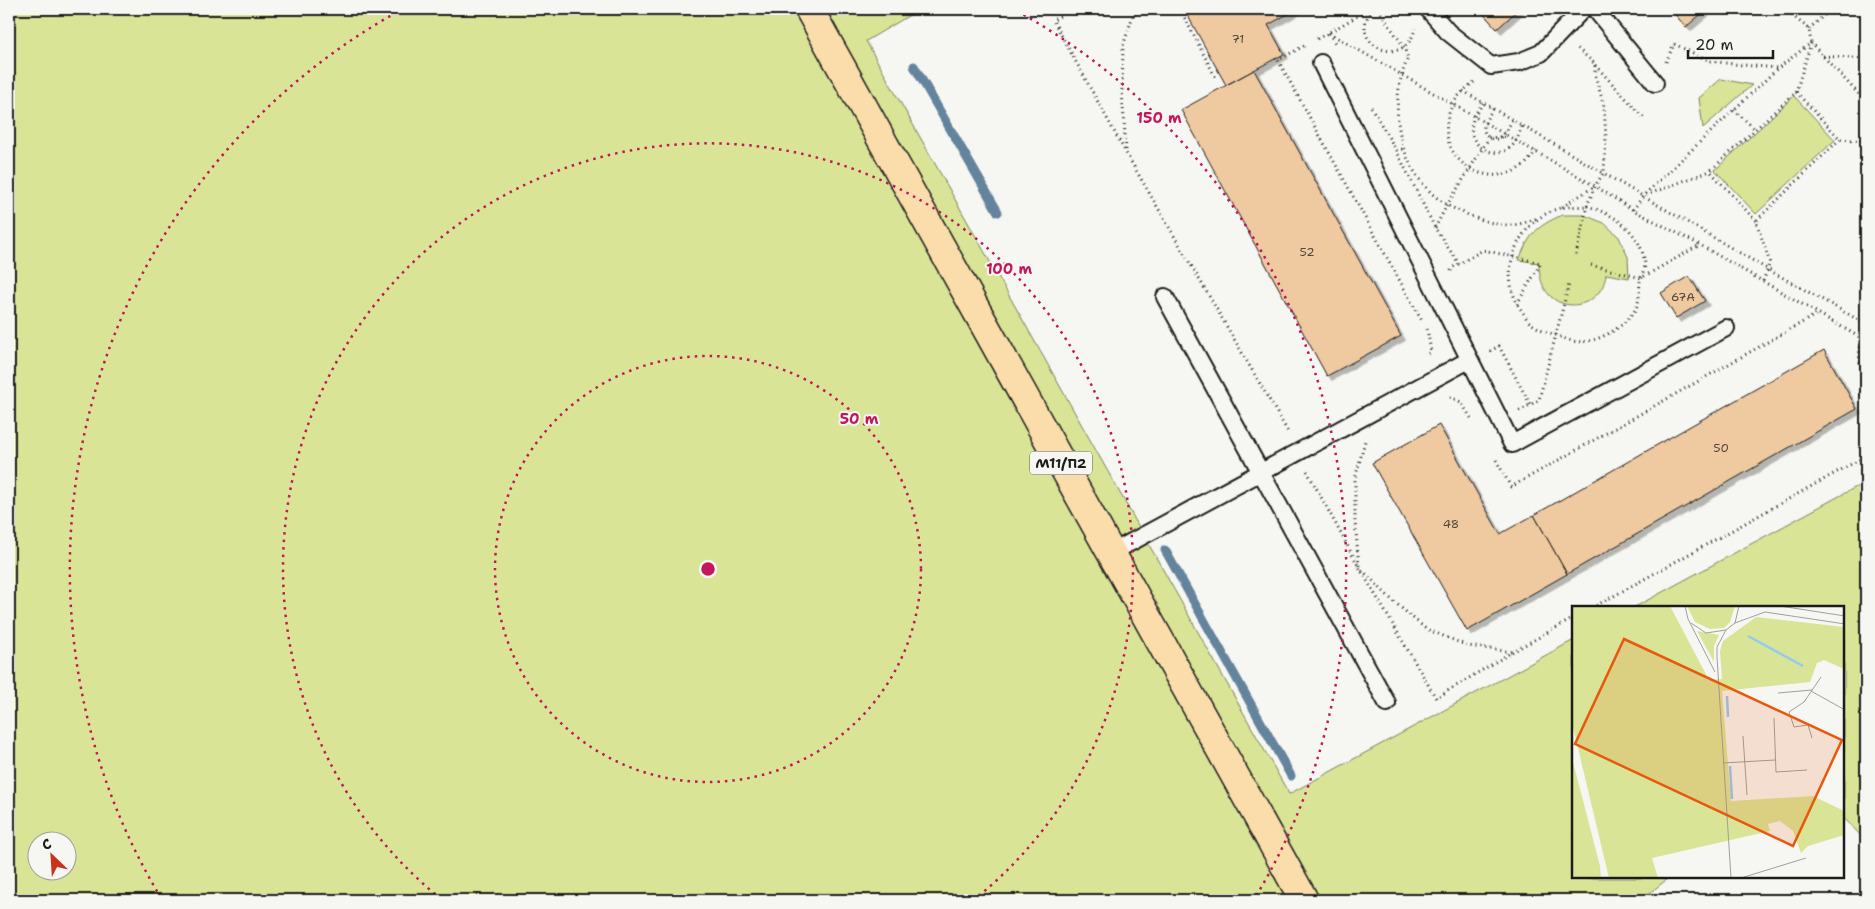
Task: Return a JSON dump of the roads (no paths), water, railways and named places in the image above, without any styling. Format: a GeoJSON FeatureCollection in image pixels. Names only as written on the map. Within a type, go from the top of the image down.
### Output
{"type":"FeatureCollection","features":[{"type":"Feature","properties":{"kind":"highway","name":"М11/П2"},"geometry":{"type":"LineString","coordinates":[[810,15],[1304,900]]}},
{"type":"Feature","properties":{"kind":"lane"},"geometry":{"type":"LineString","coordinates":[[1428,9],[1448,32],[1491,66],[1519,62],[1541,53],[1583,9]]}},
{"type":"Feature","properties":{"kind":"lane"},"geometry":{"type":"LineString","coordinates":[[1595,9],[1655,83]]}},
{"type":"Feature","properties":{"kind":"lane"},"geometry":{"type":"LineString","coordinates":[[1321,63],[1512,444],[1726,328]]}},
{"type":"Feature","properties":{"kind":"lane"},"geometry":{"type":"LineString","coordinates":[[1165,297],[1387,703]]}},
{"type":"Feature","properties":{"kind":"lane"},"geometry":{"type":"LineString","coordinates":[[1111,553],[1297,451],[1469,360]]}},
{"type":"Feature","properties":{"kind":"waterway"},"geometry":{"type":"LineString","coordinates":[[914,66],[998,212]]}},
{"type":"Feature","properties":{"kind":"waterway"},"geometry":{"type":"LineString","coordinates":[[1165,550],[1291,776]]}}]}
